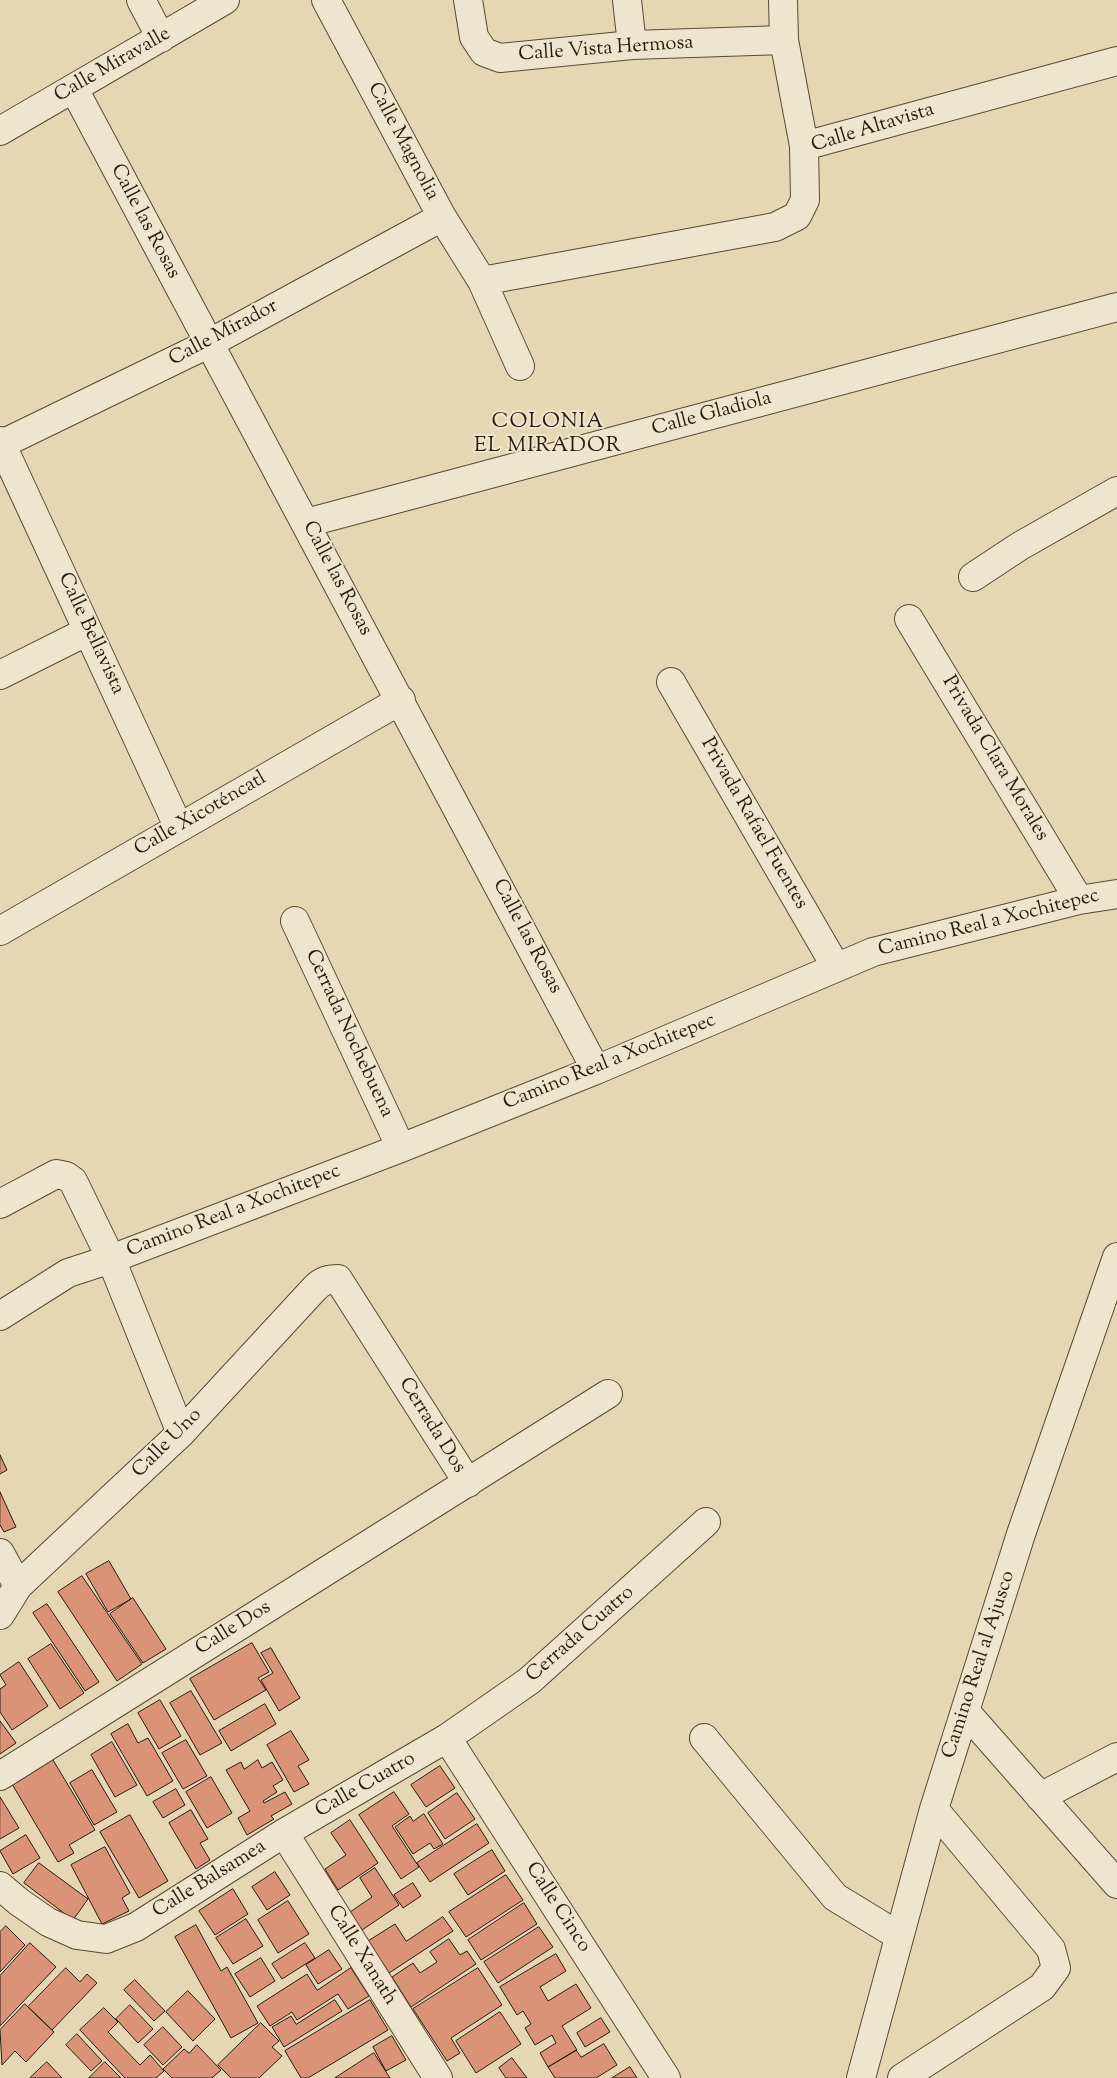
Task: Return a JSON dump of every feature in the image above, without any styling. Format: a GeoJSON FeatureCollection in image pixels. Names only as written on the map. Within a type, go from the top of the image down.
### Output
{"type":"FeatureCollection","features":[{"type":"Feature","properties":{"kind":"street"},"geometry":{"type":"LineString","coordinates":[[142,0],[161,38]]}},
{"type":"Feature","properties":{"kind":"street","name":"Calle Miravalle"},"geometry":{"type":"LineString","coordinates":[[0,131],[225,0]]}},
{"type":"Feature","properties":{"kind":"street","name":"Calle Magnolia"},"geometry":{"type":"LineString","coordinates":[[326,0],[442,217],[482,281],[520,366]]}},
{"type":"Feature","properties":{"kind":"street","name":"Calle Vista Hermosa"},"geometry":{"type":"LineString","coordinates":[[468,0],[474,37],[484,52],[500,58],[632,44],[784,40]]}},
{"type":"Feature","properties":{"kind":"street"},"geometry":{"type":"LineString","coordinates":[[627,0],[632,44]]}},
{"type":"Feature","properties":{"kind":"street"},"geometry":{"type":"LineString","coordinates":[[783,0],[784,40],[804,146]]}},
{"type":"Feature","properties":{"kind":"street","name":"Calle Altavista"},"geometry":{"type":"LineString","coordinates":[[482,281],[775,226],[797,216],[805,200],[804,146],[1117,61]]}},
{"type":"Feature","properties":{"kind":"street","name":"Calle las Rosas"},"geometry":{"type":"LineString","coordinates":[[74,89],[208,344],[401,700],[596,1070]]}},
{"type":"Feature","properties":{"kind":"street","name":"Calle Mirador"},"geometry":{"type":"LineString","coordinates":[[1,444],[208,344],[442,217]]}},
{"type":"Feature","properties":{"kind":"street","name":"Calle Gladiola"},"geometry":{"type":"LineString","coordinates":[[306,523],[1117,306]]}},
{"type":"Feature","properties":{"kind":"street","name":"Calle Bellavista"},"geometry":{"type":"LineString","coordinates":[[1,444],[180,828]]}},
{"type":"Feature","properties":{"kind":"street"},"geometry":{"type":"LineString","coordinates":[[972,578],[1020,546],[1117,491]]}},
{"type":"Feature","properties":{"kind":"street","name":"Privada Clara Morales"},"geometry":{"type":"LineString","coordinates":[[909,619],[1079,900]]}},
{"type":"Feature","properties":{"kind":"street"},"geometry":{"type":"LineString","coordinates":[[0,675],[88,631]]}},
{"type":"Feature","properties":{"kind":"street","name":"Privada Rafael Fuentes"},"geometry":{"type":"LineString","coordinates":[[671,682],[836,967]]}},
{"type":"Feature","properties":{"kind":"street","name":"Calle Xicoténcatl"},"geometry":{"type":"LineString","coordinates":[[0,931],[401,700]]}},
{"type":"Feature","properties":{"kind":"street","name":"Camino Real a Xochitepec"},"geometry":{"type":"LineString","coordinates":[[0,1316],[68,1273],[111,1259],[401,1148],[736,1012],[873,952],[1079,900],[1117,894]]}},
{"type":"Feature","properties":{"kind":"street","name":"Cerrada Nochebuena"},"geometry":{"type":"LineString","coordinates":[[294,921],[401,1148]]}},
{"type":"Feature","properties":{"kind":"street"},"geometry":{"type":"LineString","coordinates":[[0,1204],[56,1174],[66,1176],[73,1181],[111,1259],[181,1433]]}},
{"type":"Feature","properties":{"kind":"street","name":"Camino Real al Ajusco"},"geometry":{"type":"LineString","coordinates":[[861,2078],[934,1809],[1021,1534],[1117,1258]]}},
{"type":"Feature","properties":{"kind":"street","name":"Calle Uno"},"geometry":{"type":"LineString","coordinates":[[0,1614],[18,1586],[181,1433],[322,1282],[338,1279]]}},
{"type":"Feature","properties":{"kind":"street","name":"Cerrada Dos"},"geometry":{"type":"LineString","coordinates":[[338,1279],[468,1483],[608,1394]]}},
{"type":"Feature","properties":{"kind":"street","name":"Calle Dos"},"geometry":{"type":"LineString","coordinates":[[0,1776],[468,1483]]}},
{"type":"Feature","properties":{"kind":"street","name":"Cerrada Cuatro"},"geometry":{"type":"LineString","coordinates":[[447,1738],[529,1681],[706,1522]]}},
{"type":"Feature","properties":{"kind":"street"},"geometry":{"type":"LineString","coordinates":[[0,1553],[18,1586]]}},
{"type":"Feature","properties":{"kind":"street"},"geometry":{"type":"LineString","coordinates":[[965,1711],[1117,1884]]}},
{"type":"Feature","properties":{"kind":"street","name":"Calle Cuatro"},"geometry":{"type":"LineString","coordinates":[[284,1833],[447,1738]]}},
{"type":"Feature","properties":{"kind":"street","name":"Calle Cinco"},"geometry":{"type":"LineString","coordinates":[[447,1738],[666,2078]]}},
{"type":"Feature","properties":{"kind":"street"},"geometry":{"type":"LineString","coordinates":[[704,1738],[835,1897],[899,1936]]}},
{"type":"Feature","properties":{"kind":"street"},"geometry":{"type":"LineString","coordinates":[[1040,1797],[1117,1757]]}},
{"type":"Feature","properties":{"kind":"street"},"geometry":{"type":"LineString","coordinates":[[902,2078],[1042,1987],[1056,1968],[1051,1949],[934,1809]]}},
{"type":"Feature","properties":{"kind":"street","name":"Calle Balsamea"},"geometry":{"type":"LineString","coordinates":[[0,1886],[18,1902],[48,1922],[76,1935],[106,1940],[136,1927],[284,1833]]}},
{"type":"Feature","properties":{"kind":"street","name":"Calle Xanath"},"geometry":{"type":"LineString","coordinates":[[284,1833],[438,2078]]}},
{"type":"Feature","properties":{"kind":"building"},"geometry":{"type":"Polygon","coordinates":[[[0,1455],[7,1470],[0,1474],[0,1455]]]}},
{"type":"Feature","properties":{"kind":"building"},"geometry":{"type":"Polygon","coordinates":[[[0,1492],[16,1527],[4,1532],[0,1525],[0,1492]]]}},
{"type":"Feature","properties":{"kind":"building"},"geometry":{"type":"Polygon","coordinates":[[[109,1561],[131,1599],[108,1612],[86,1574],[109,1561]]]}},
{"type":"Feature","properties":{"kind":"building"},"geometry":{"type":"Polygon","coordinates":[[[82,1576],[142,1664],[117,1681],[58,1592],[82,1576]]]}},
{"type":"Feature","properties":{"kind":"building"},"geometry":{"type":"Polygon","coordinates":[[[133,1598],[166,1649],[143,1663],[110,1614],[133,1598]]]}},
{"type":"Feature","properties":{"kind":"building"},"geometry":{"type":"Polygon","coordinates":[[[47,1604],[99,1682],[85,1691],[33,1613],[47,1604]]]}},
{"type":"Feature","properties":{"kind":"building"},"geometry":{"type":"Polygon","coordinates":[[[252,1643],[269,1672],[258,1678],[266,1690],[214,1720],[190,1679],[252,1643]]]}},
{"type":"Feature","properties":{"kind":"building"},"geometry":{"type":"Polygon","coordinates":[[[51,1644],[84,1693],[60,1709],[28,1659],[51,1644]]]}},
{"type":"Feature","properties":{"kind":"building"},"geometry":{"type":"Polygon","coordinates":[[[271,1648],[300,1698],[279,1711],[261,1680],[273,1673],[261,1653],[271,1648]]]}},
{"type":"Feature","properties":{"kind":"building"},"geometry":{"type":"Polygon","coordinates":[[[19,1662],[48,1706],[12,1730],[0,1712],[0,1689],[6,1685],[0,1675],[19,1662]]]}},
{"type":"Feature","properties":{"kind":"building"},"geometry":{"type":"Polygon","coordinates":[[[191,1691],[222,1743],[200,1755],[170,1703],[191,1691]]]}},
{"type":"Feature","properties":{"kind":"building"},"geometry":{"type":"Polygon","coordinates":[[[160,1700],[181,1736],[159,1749],[138,1713],[160,1700]]]}},
{"type":"Feature","properties":{"kind":"building"},"geometry":{"type":"Polygon","coordinates":[[[265,1704],[276,1724],[231,1751],[219,1731],[265,1704]]]}},
{"type":"Feature","properties":{"kind":"building"},"geometry":{"type":"Polygon","coordinates":[[[0,1721],[16,1743],[0,1754],[0,1721]]]}},
{"type":"Feature","properties":{"kind":"building"},"geometry":{"type":"Polygon","coordinates":[[[128,1724],[138,1743],[148,1738],[173,1781],[147,1796],[111,1734],[128,1724]]]}},
{"type":"Feature","properties":{"kind":"building"},"geometry":{"type":"Polygon","coordinates":[[[291,1731],[309,1760],[298,1766],[309,1784],[294,1792],[267,1745],[291,1731]]]}},
{"type":"Feature","properties":{"kind":"building"},"geometry":{"type":"Polygon","coordinates":[[[186,1740],[207,1776],[183,1789],[162,1753],[186,1740]]]}},
{"type":"Feature","properties":{"kind":"building"},"geometry":{"type":"Polygon","coordinates":[[[112,1742],[137,1785],[115,1797],[91,1755],[112,1742]]]}},
{"type":"Feature","properties":{"kind":"building"},"geometry":{"type":"Polygon","coordinates":[[[53,1760],[95,1830],[69,1845],[74,1853],[58,1862],[12,1784],[53,1760]]]}},
{"type":"Feature","properties":{"kind":"building"},"geometry":{"type":"Polygon","coordinates":[[[258,1760],[262,1768],[272,1762],[283,1780],[273,1786],[277,1792],[263,1801],[264,1803],[285,1792],[292,1804],[271,1816],[274,1819],[247,1835],[238,1818],[250,1811],[226,1770],[241,1762],[244,1769],[258,1760]]]}},
{"type":"Feature","properties":{"kind":"building"},"geometry":{"type":"Polygon","coordinates":[[[440,1766],[455,1788],[426,1807],[411,1785],[440,1766]]]}},
{"type":"Feature","properties":{"kind":"building"},"geometry":{"type":"Polygon","coordinates":[[[92,1770],[117,1812],[94,1825],[70,1783],[92,1770]]]}},
{"type":"Feature","properties":{"kind":"building"},"geometry":{"type":"Polygon","coordinates":[[[211,1777],[232,1813],[207,1828],[186,1792],[211,1777]]]}},
{"type":"Feature","properties":{"kind":"building"},"geometry":{"type":"Polygon","coordinates":[[[176,1789],[185,1805],[163,1818],[153,1802],[176,1789]]]}},
{"type":"Feature","properties":{"kind":"building"},"geometry":{"type":"Polygon","coordinates":[[[394,1792],[409,1814],[392,1826],[419,1867],[401,1879],[359,1815],[394,1792]]]}},
{"type":"Feature","properties":{"kind":"building"},"geometry":{"type":"Polygon","coordinates":[[[457,1793],[475,1819],[445,1839],[428,1813],[457,1793]]]}},
{"type":"Feature","properties":{"kind":"building"},"geometry":{"type":"Polygon","coordinates":[[[0,1797],[19,1828],[0,1839],[0,1797]]]}},
{"type":"Feature","properties":{"kind":"building"},"geometry":{"type":"Polygon","coordinates":[[[191,1810],[208,1839],[200,1843],[210,1860],[196,1869],[169,1823],[191,1810]]]}},
{"type":"Feature","properties":{"kind":"building"},"geometry":{"type":"Polygon","coordinates":[[[424,1814],[443,1844],[434,1849],[430,1843],[413,1854],[395,1827],[410,1816],[413,1821],[424,1814]]]}},
{"type":"Feature","properties":{"kind":"building"},"geometry":{"type":"Polygon","coordinates":[[[130,1815],[168,1881],[139,1898],[100,1832],[130,1815]]]}},
{"type":"Feature","properties":{"kind":"building"},"geometry":{"type":"Polygon","coordinates":[[[350,1820],[378,1863],[338,1890],[325,1869],[346,1855],[331,1833],[350,1820]]]}},
{"type":"Feature","properties":{"kind":"building"},"geometry":{"type":"Polygon","coordinates":[[[477,1824],[489,1843],[430,1882],[417,1863],[477,1824]]]}},
{"type":"Feature","properties":{"kind":"building"},"geometry":{"type":"Polygon","coordinates":[[[26,1835],[40,1858],[13,1874],[0,1851],[26,1835]]]}},
{"type":"Feature","properties":{"kind":"building"},"geometry":{"type":"Polygon","coordinates":[[[105,1847],[130,1893],[122,1898],[129,1911],[102,1924],[71,1865],[105,1847]]]}},
{"type":"Feature","properties":{"kind":"building"},"geometry":{"type":"Polygon","coordinates":[[[492,1850],[505,1871],[468,1895],[454,1874],[492,1850]]]}},
{"type":"Feature","properties":{"kind":"building"},"geometry":{"type":"Polygon","coordinates":[[[39,1863],[88,1899],[73,1920],[24,1883],[39,1863]]]}},
{"type":"Feature","properties":{"kind":"building"},"geometry":{"type":"Polygon","coordinates":[[[375,1868],[399,1905],[362,1930],[350,1912],[372,1897],[360,1878],[375,1868]]]}},
{"type":"Feature","properties":{"kind":"building"},"geometry":{"type":"Polygon","coordinates":[[[275,1872],[290,1895],[267,1910],[252,1887],[275,1872]]]}},
{"type":"Feature","properties":{"kind":"building"},"geometry":{"type":"Polygon","coordinates":[[[506,1875],[523,1900],[466,1937],[449,1912],[506,1875]]]}},
{"type":"Feature","properties":{"kind":"building"},"geometry":{"type":"Polygon","coordinates":[[[413,1883],[421,1896],[403,1908],[394,1895],[413,1883]]]}},
{"type":"Feature","properties":{"kind":"building"},"geometry":{"type":"Polygon","coordinates":[[[233,1889],[248,1914],[215,1935],[199,1911],[233,1889]]]}},
{"type":"Feature","properties":{"kind":"building"},"geometry":{"type":"Polygon","coordinates":[[[288,1901],[309,1934],[278,1953],[258,1920],[288,1901]]]}},
{"type":"Feature","properties":{"kind":"building"},"geometry":{"type":"Polygon","coordinates":[[[524,1903],[537,1924],[481,1960],[468,1940],[524,1903]]]}},
{"type":"Feature","properties":{"kind":"building"},"geometry":{"type":"Polygon","coordinates":[[[443,1917],[453,1931],[389,1973],[368,1941],[395,1924],[406,1941],[443,1917]]]}},
{"type":"Feature","properties":{"kind":"building"},"geometry":{"type":"Polygon","coordinates":[[[246,1919],[263,1946],[233,1964],[216,1938],[246,1919]]]}},
{"type":"Feature","properties":{"kind":"building"},"geometry":{"type":"Polygon","coordinates":[[[196,1925],[221,1971],[227,1967],[258,2023],[231,2038],[175,1937],[196,1925]]]}},
{"type":"Feature","properties":{"kind":"building"},"geometry":{"type":"Polygon","coordinates":[[[6,1926],[25,1945],[0,1972],[0,1932],[6,1926]]]}},
{"type":"Feature","properties":{"kind":"building"},"geometry":{"type":"Polygon","coordinates":[[[539,1927],[553,1947],[498,1983],[484,1962],[539,1927]]]}},
{"type":"Feature","properties":{"kind":"building"},"geometry":{"type":"Polygon","coordinates":[[[449,1939],[460,1955],[467,1951],[476,1964],[411,2007],[392,1977],[413,1963],[420,1973],[437,1962],[430,1952],[449,1939]]]}},
{"type":"Feature","properties":{"kind":"building"},"geometry":{"type":"Polygon","coordinates":[[[30,1943],[56,1967],[0,2026],[0,1976],[30,1943]]]}},
{"type":"Feature","properties":{"kind":"building"},"geometry":{"type":"Polygon","coordinates":[[[305,1943],[315,1958],[282,1979],[272,1964],[305,1943]]]}},
{"type":"Feature","properties":{"kind":"building"},"geometry":{"type":"Polygon","coordinates":[[[329,1950],[342,1969],[318,1984],[306,1965],[329,1950]]]}},
{"type":"Feature","properties":{"kind":"building"},"geometry":{"type":"Polygon","coordinates":[[[556,1954],[566,1971],[540,1987],[548,2001],[576,1984],[591,2008],[562,2026],[577,2050],[548,2067],[540,2053],[556,2043],[552,2035],[535,2045],[525,2028],[531,2024],[523,2011],[517,2015],[500,1987],[556,1954]]]}},
{"type":"Feature","properties":{"kind":"building"},"geometry":{"type":"Polygon","coordinates":[[[261,1958],[275,1981],[250,1997],[235,1974],[261,1958]]]}},
{"type":"Feature","properties":{"kind":"building"},"geometry":{"type":"Polygon","coordinates":[[[66,1968],[80,1982],[87,1974],[97,1983],[52,2030],[28,2007],[66,1968]]]}},
{"type":"Feature","properties":{"kind":"building"},"geometry":{"type":"Polygon","coordinates":[[[351,1968],[369,1996],[348,2009],[338,1994],[297,2020],[292,2012],[270,2026],[257,2006],[307,1974],[317,1990],[351,1968]]]}},
{"type":"Feature","properties":{"kind":"building"},"geometry":{"type":"Polygon","coordinates":[[[478,1968],[502,2005],[451,2038],[460,2053],[447,2061],[413,2009],[478,1968]]]}},
{"type":"Feature","properties":{"kind":"building"},"geometry":{"type":"Polygon","coordinates":[[[135,1980],[165,2011],[154,2021],[124,1990],[135,1980]]]}},
{"type":"Feature","properties":{"kind":"building"},"geometry":{"type":"Polygon","coordinates":[[[188,1991],[215,2019],[193,2041],[166,2012],[188,1991]]]}},
{"type":"Feature","properties":{"kind":"building"},"geometry":{"type":"Polygon","coordinates":[[[335,2000],[342,2011],[284,2047],[272,2027],[291,2016],[296,2024],[335,2000]]]}},
{"type":"Feature","properties":{"kind":"building"},"geometry":{"type":"Polygon","coordinates":[[[370,2000],[388,2030],[308,2078],[301,2078],[285,2051],[370,2000]]]}},
{"type":"Feature","properties":{"kind":"building"},"geometry":{"type":"Polygon","coordinates":[[[25,2004],[54,2032],[26,2062],[15,2051],[2,2065],[0,2030],[25,2004]]]}},
{"type":"Feature","properties":{"kind":"building"},"geometry":{"type":"Polygon","coordinates":[[[130,2005],[153,2029],[138,2043],[116,2019],[130,2005]]]}},
{"type":"Feature","properties":{"kind":"building"},"geometry":{"type":"Polygon","coordinates":[[[104,2008],[118,2022],[108,2032],[140,2065],[150,2055],[164,2071],[156,2078],[125,2078],[80,2030],[104,2008]]]}},
{"type":"Feature","properties":{"kind":"building"},"geometry":{"type":"Polygon","coordinates":[[[500,2012],[521,2044],[476,2073],[456,2041],[500,2012]]]}},
{"type":"Feature","properties":{"kind":"building"},"geometry":{"type":"Polygon","coordinates":[[[601,2018],[610,2032],[585,2047],[577,2033],[601,2018]]]}},
{"type":"Feature","properties":{"kind":"building"},"geometry":{"type":"Polygon","coordinates":[[[261,2023],[279,2041],[272,2047],[282,2056],[259,2078],[231,2078],[218,2065],[261,2023]]]}},
{"type":"Feature","properties":{"kind":"building"},"geometry":{"type":"Polygon","coordinates":[[[163,2027],[182,2047],[163,2065],[144,2045],[163,2027]]]}},
{"type":"Feature","properties":{"kind":"building"},"geometry":{"type":"Polygon","coordinates":[[[77,2034],[102,2061],[91,2071],[66,2045],[77,2034]]]}},
{"type":"Feature","properties":{"kind":"building"},"geometry":{"type":"Polygon","coordinates":[[[392,2036],[406,2060],[386,2071],[373,2047],[392,2036]]]}},
{"type":"Feature","properties":{"kind":"building"},"geometry":{"type":"Polygon","coordinates":[[[604,2044],[617,2065],[596,2078],[555,2078],[548,2067],[576,2050],[581,2057],[604,2044]]]}},
{"type":"Feature","properties":{"kind":"building"},"geometry":{"type":"Polygon","coordinates":[[[197,2045],[221,2070],[212,2078],[172,2078],[163,2069],[184,2049],[189,2053],[197,2045]]]}},
{"type":"Feature","properties":{"kind":"building"},"geometry":{"type":"Polygon","coordinates":[[[374,2053],[390,2078],[335,2078],[374,2053]]]}},
{"type":"Feature","properties":{"kind":"building"},"geometry":{"type":"Polygon","coordinates":[[[512,2058],[527,2078],[506,2078],[499,2068],[512,2058]]]}},
{"type":"Feature","properties":{"kind":"building"},"geometry":{"type":"Polygon","coordinates":[[[47,2062],[62,2078],[30,2078],[47,2062]]]}},
{"type":"Feature","properties":{"kind":"building"},"geometry":{"type":"Polygon","coordinates":[[[105,2062],[121,2078],[89,2078],[105,2062]]]}},
{"type":"Feature","properties":{"kind":"building"},"geometry":{"type":"Polygon","coordinates":[[[630,2067],[637,2078],[612,2078],[630,2067]]]}},
{"type":"Feature","properties":{"kind":"district","name":"COLONIA EL MIRADOR"},"geometry":{"type":"Point","coordinates":[548,435]}}]}
